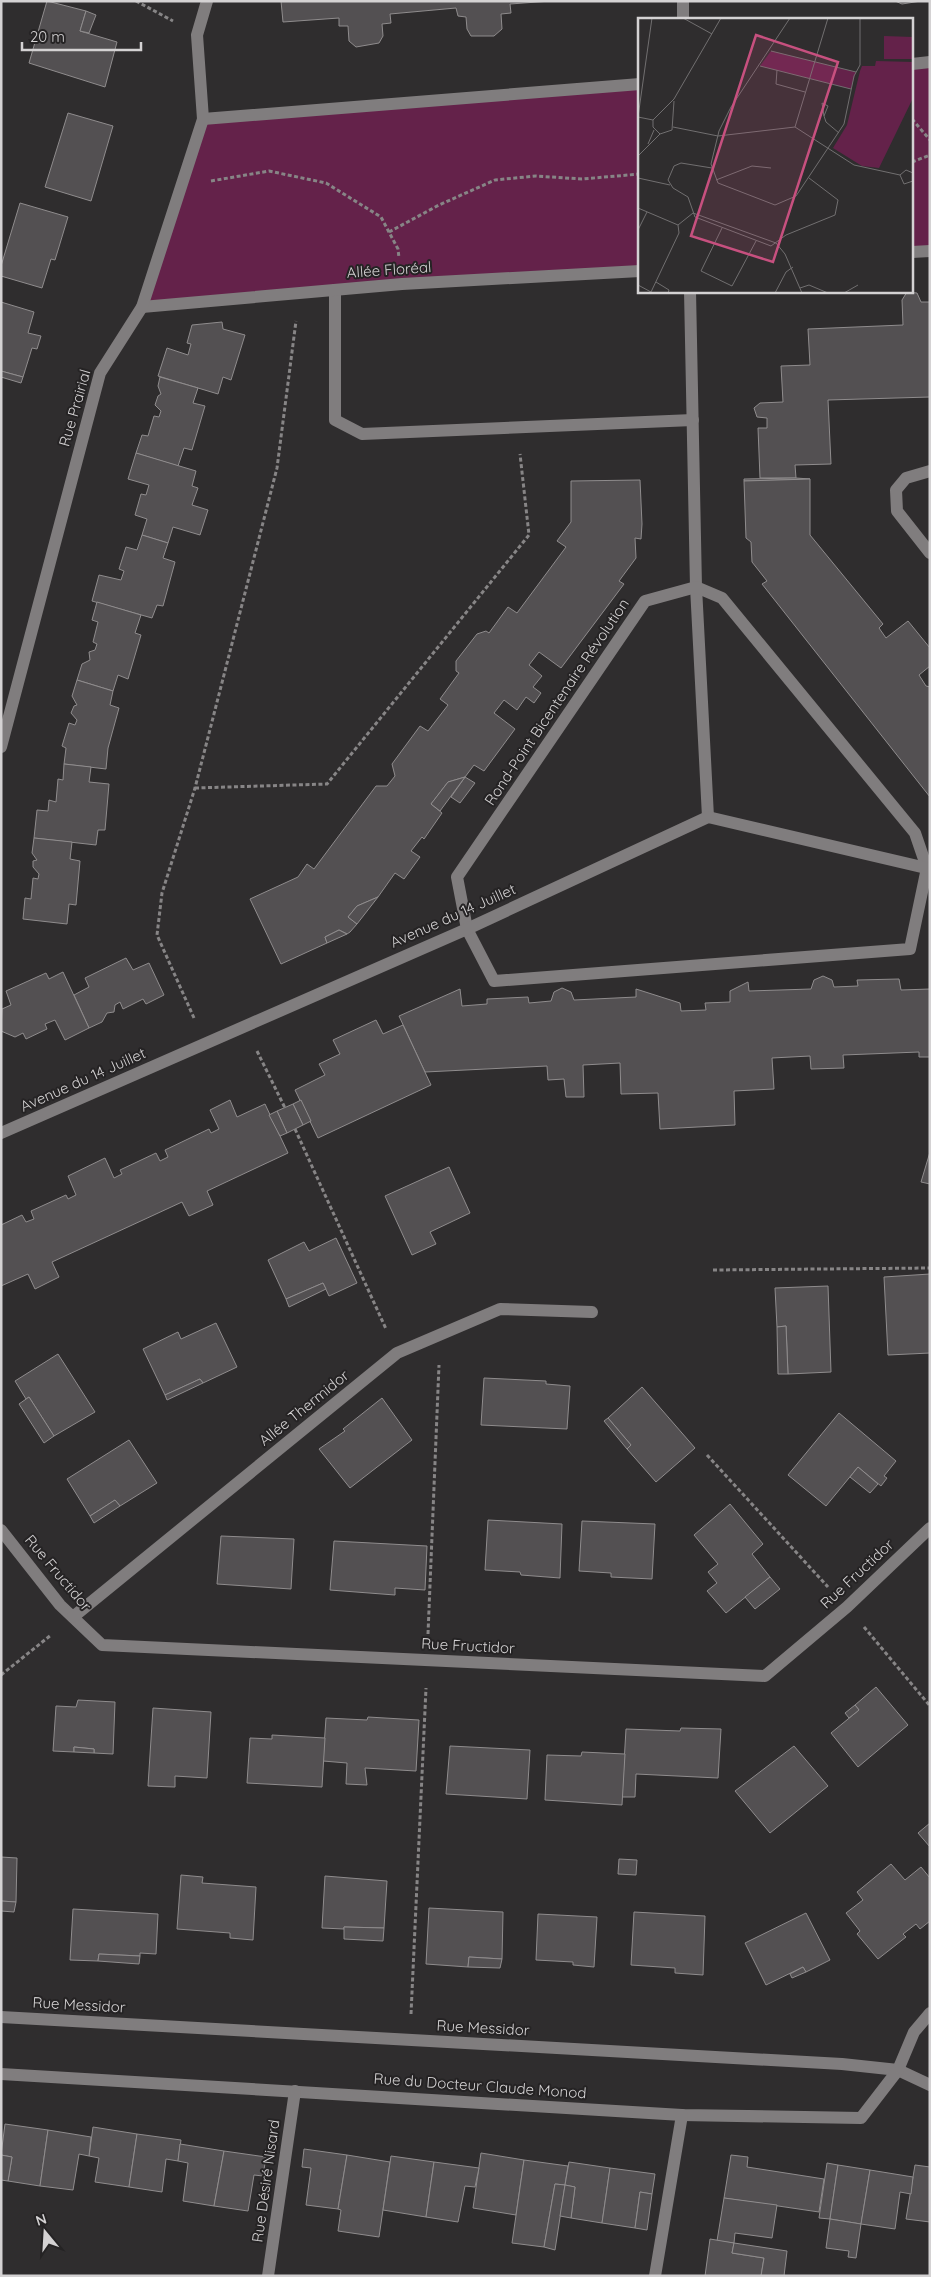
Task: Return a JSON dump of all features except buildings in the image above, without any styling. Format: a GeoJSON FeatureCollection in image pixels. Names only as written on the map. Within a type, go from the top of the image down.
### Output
{"type":"FeatureCollection","features":[{"type":"Feature","properties":{"kind":"street","name":"Rue Prairial"},"geometry":{"type":"LineString","coordinates":[[1,747],[100,373],[142,307],[203,118],[197,35],[207,1]]}},
{"type":"Feature","properties":{"kind":"street"},"geometry":{"type":"LineString","coordinates":[[683,1],[683,18]]}},
{"type":"Feature","properties":{"kind":"street"},"geometry":{"type":"LineString","coordinates":[[914,64],[930,62]]}},
{"type":"Feature","properties":{"kind":"street"},"geometry":{"type":"LineString","coordinates":[[203,118],[638,84]]}},
{"type":"Feature","properties":{"kind":"street"},"geometry":{"type":"LineString","coordinates":[[914,252],[930,250]]}},
{"type":"Feature","properties":{"kind":"street","name":"Allée Floréal"},"geometry":{"type":"LineString","coordinates":[[142,307],[402,284],[638,271]]}},
{"type":"Feature","properties":{"kind":"street"},"geometry":{"type":"LineString","coordinates":[[335,290],[335,420],[362,434],[693,420]]}},
{"type":"Feature","properties":{"kind":"street"},"geometry":{"type":"LineString","coordinates":[[690,292],[696,587],[708,817],[928,868]]}},
{"type":"Feature","properties":{"kind":"street"},"geometry":{"type":"LineString","coordinates":[[930,471],[906,478],[896,490],[897,511],[930,553]]}},
{"type":"Feature","properties":{"kind":"street"},"geometry":{"type":"LineString","coordinates":[[696,587],[722,598],[915,833],[928,868]]}},
{"type":"Feature","properties":{"kind":"street","name":"Rond-Point Bicentenaire Révolution"},"geometry":{"type":"LineString","coordinates":[[696,587],[645,601],[457,877],[467,929],[494,981],[910,950],[928,868]]}},
{"type":"Feature","properties":{"kind":"street","name":"Avenue du 14 Juillet"},"geometry":{"type":"LineString","coordinates":[[1,1133],[467,929],[708,817]]}},
{"type":"Feature","properties":{"kind":"street","name":"Allée Thermidor"},"geometry":{"type":"LineString","coordinates":[[73,1617],[397,1353],[500,1309],[592,1312]]}},
{"type":"Feature","properties":{"kind":"street","name":"Rue Fructidor"},"geometry":{"type":"LineString","coordinates":[[1,1530],[60,1605],[102,1645],[765,1676],[847,1606],[930,1528]]}},
{"type":"Feature","properties":{"kind":"street"},"geometry":{"type":"LineString","coordinates":[[930,2014],[914,2032],[898,2070],[930,2085]]}},
{"type":"Feature","properties":{"kind":"street","name":"Rue Messidor"},"geometry":{"type":"LineString","coordinates":[[1,2017],[842,2064],[898,2070]]}},
{"type":"Feature","properties":{"kind":"street","name":"Rue du Docteur Claude Monod"},"geometry":{"type":"LineString","coordinates":[[1,2074],[682,2115],[861,2118],[898,2070]]}},
{"type":"Feature","properties":{"kind":"street","name":"Rue Désiré Nisard"},"geometry":{"type":"LineString","coordinates":[[268,2276],[295,2091]]}},
{"type":"Feature","properties":{"kind":"street"},"geometry":{"type":"LineString","coordinates":[[655,2276],[682,2115]]}},
{"type":"Feature","properties":{"kind":"path"},"geometry":{"type":"LineString","coordinates":[[136,1],[197,35]]}},
{"type":"Feature","properties":{"kind":"path"},"geometry":{"type":"LineString","coordinates":[[914,121],[930,140]]}},
{"type":"Feature","properties":{"kind":"path"},"geometry":{"type":"LineString","coordinates":[[914,161],[930,155]]}},
{"type":"Feature","properties":{"kind":"path"},"geometry":{"type":"LineString","coordinates":[[181,186],[269,171],[326,183],[381,217],[398,249],[402,284]]}},
{"type":"Feature","properties":{"kind":"path"},"geometry":{"type":"LineString","coordinates":[[389,232],[439,205],[495,180],[536,176],[582,179],[638,174]]}},
{"type":"Feature","properties":{"kind":"path"},"geometry":{"type":"LineString","coordinates":[[205,1044],[157,934],[162,893],[195,788],[277,468],[299,294]]}},
{"type":"Feature","properties":{"kind":"path"},"geometry":{"type":"LineString","coordinates":[[195,788],[327,784],[529,535],[517,428]]}},
{"type":"Feature","properties":{"kind":"path"},"geometry":{"type":"LineString","coordinates":[[245,1026],[285,1108]]}},
{"type":"Feature","properties":{"kind":"path"},"geometry":{"type":"LineString","coordinates":[[295,1129],[397,1353]]}},
{"type":"Feature","properties":{"kind":"path"},"geometry":{"type":"LineString","coordinates":[[712,1270],[930,1268]]}},
{"type":"Feature","properties":{"kind":"path"},"geometry":{"type":"LineString","coordinates":[[409,2041],[440,1335]]}},
{"type":"Feature","properties":{"kind":"path"},"geometry":{"type":"LineString","coordinates":[[707,1455],[847,1606],[930,1706]]}},
{"type":"Feature","properties":{"kind":"path"},"geometry":{"type":"LineString","coordinates":[[1,1675],[73,1617]]}},
{"type":"Feature","properties":{"kind":"shaded area"},"geometry":{"type":"Polygon","coordinates":[[[930,62],[930,251],[914,252],[914,64],[930,62]]]}},
{"type":"Feature","properties":{"kind":"shaded area"},"geometry":{"type":"Polygon","coordinates":[[[638,84],[638,272],[142,307],[203,119],[638,84]]]}}]}
